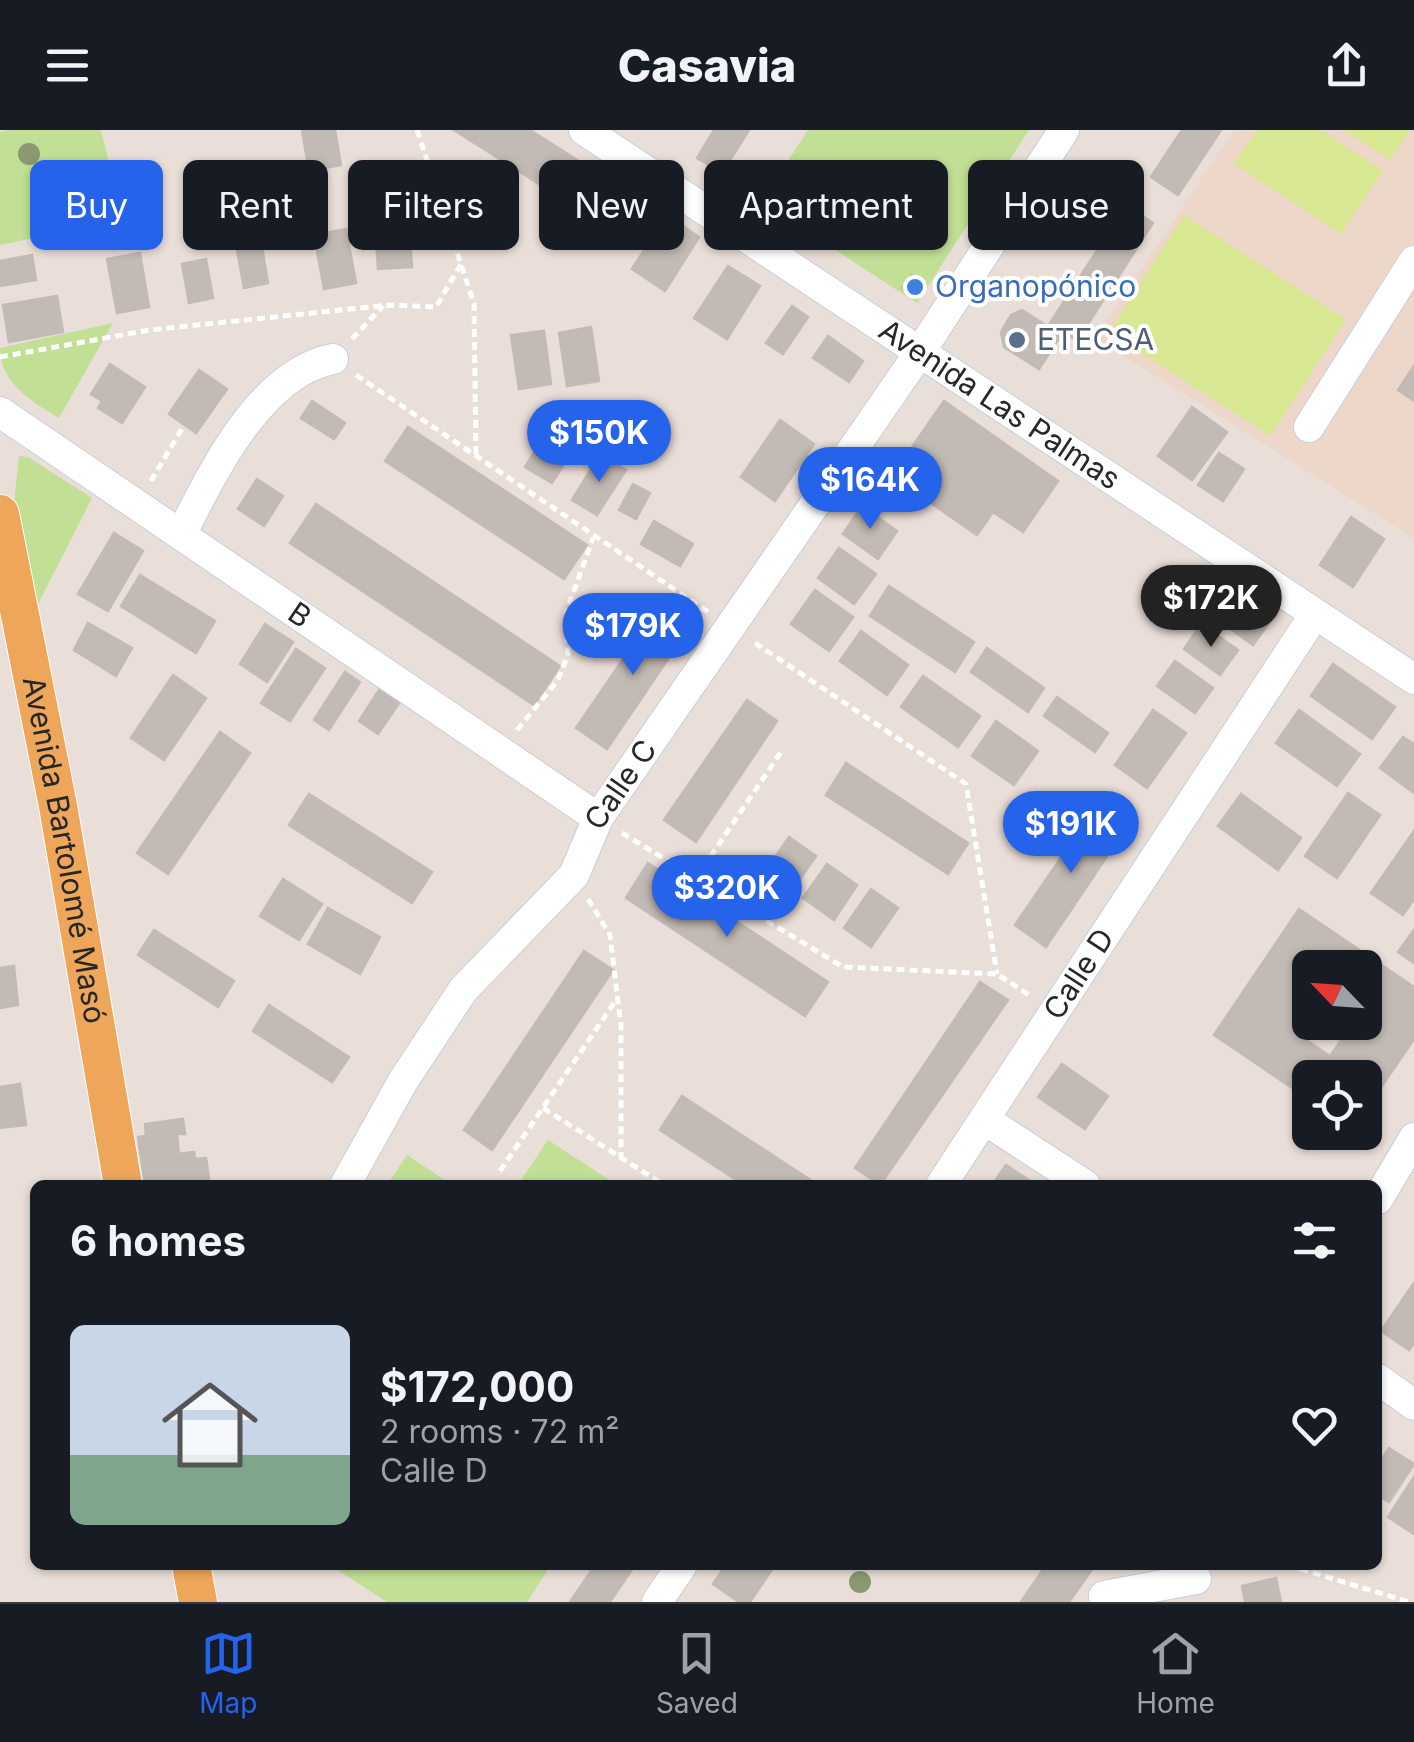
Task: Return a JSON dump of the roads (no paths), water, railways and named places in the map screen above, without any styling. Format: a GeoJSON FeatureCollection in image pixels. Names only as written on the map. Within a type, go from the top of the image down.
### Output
{"type":"FeatureCollection","features":[{"type":"Feature","properties":{"kind":"main road","name":"Avenida Bartolomé Masó"},"geometry":{"type":"LineString","coordinates":[[0,514],[58,806],[122,1180]]}},
{"type":"Feature","properties":{"kind":"main road"},"geometry":{"type":"LineString","coordinates":[[192,1570],[198,1602]]}},
{"type":"Feature","properties":{"kind":"street","name":"Avenida Las Palmas"},"geometry":{"type":"LineString","coordinates":[[584,130],[619,139],[920,352],[1414,679]]}},
{"type":"Feature","properties":{"kind":"street","name":"Calle C"},"geometry":{"type":"LineString","coordinates":[[347,1180],[403,1081],[464,990],[574,875],[598,818],[920,352],[1064,130]]}},
{"type":"Feature","properties":{"kind":"street"},"geometry":{"type":"LineString","coordinates":[[1309,427],[1414,260]]}},
{"type":"Feature","properties":{"kind":"street"},"geometry":{"type":"LineString","coordinates":[[180,534],[223,452],[287,379],[306,364],[333,359]]}},
{"type":"Feature","properties":{"kind":"street","name":"B"},"geometry":{"type":"LineString","coordinates":[[0,412],[598,818]]}},
{"type":"Feature","properties":{"kind":"street","name":"Calle D"},"geometry":{"type":"LineString","coordinates":[[944,1180],[1314,614]]}},
{"type":"Feature","properties":{"kind":"street"},"geometry":{"type":"LineString","coordinates":[[986,1120],[1077,1180]]}},
{"type":"Feature","properties":{"kind":"street"},"geometry":{"type":"LineString","coordinates":[[1382,1192],[1414,1138]]}},
{"type":"Feature","properties":{"kind":"street"},"geometry":{"type":"LineString","coordinates":[[1382,1382],[1414,1405]]}},
{"type":"Feature","properties":{"kind":"street"},"geometry":{"type":"LineString","coordinates":[[657,1602],[679,1570]]}},
{"type":"Feature","properties":{"kind":"street"},"geometry":{"type":"LineString","coordinates":[[1102,1599],[1122,1570]]}},
{"type":"Feature","properties":{"kind":"street"},"geometry":{"type":"LineString","coordinates":[[1102,1599],[1196,1582]]}},
{"type":"Feature","properties":{"kind":"place","name":"Organopónico"},"geometry":{"type":"Point","coordinates":[915,287]}},
{"type":"Feature","properties":{"kind":"place","name":"ETECSA"},"geometry":{"type":"Point","coordinates":[1017,340]}}]}
